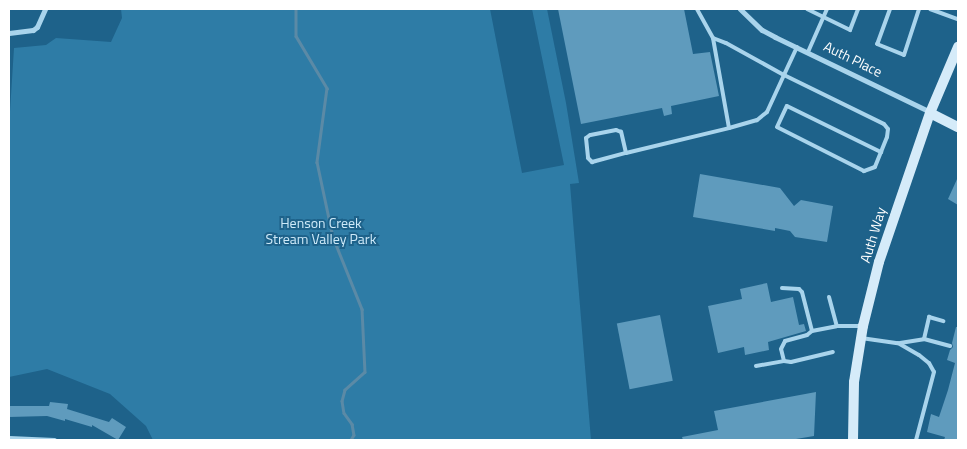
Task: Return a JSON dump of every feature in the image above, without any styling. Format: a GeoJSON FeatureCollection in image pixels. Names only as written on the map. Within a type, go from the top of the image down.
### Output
{"type":"FeatureCollection","features":[{"type":"Feature","properties":{"kind":"street"},"geometry":{"type":"LineString","coordinates":[[9,33],[33,30],[37,27],[45,9]]}},
{"type":"Feature","properties":{"kind":"street","name":"Auth Place"},"geometry":{"type":"LineString","coordinates":[[740,9],[762,30],[958,127]]}},
{"type":"Feature","properties":{"kind":"street","name":"Auth Way"},"geometry":{"type":"LineString","coordinates":[[853,440],[854,382],[863,326],[890,227],[930,113],[958,47]]}},
{"type":"Feature","properties":{"kind":"street"},"geometry":{"type":"LineString","coordinates":[[9,438],[54,440]]}},
{"type":"Feature","properties":{"kind":"lane"},"geometry":{"type":"LineString","coordinates":[[697,9],[713,38],[729,128]]}},
{"type":"Feature","properties":{"kind":"lane"},"geometry":{"type":"LineString","coordinates":[[807,9],[850,30],[858,9]]}},
{"type":"Feature","properties":{"kind":"lane"},"geometry":{"type":"LineString","coordinates":[[808,52],[827,9]]}},
{"type":"Feature","properties":{"kind":"lane"},"geometry":{"type":"LineString","coordinates":[[890,9],[877,44],[904,55],[919,9]]}},
{"type":"Feature","properties":{"kind":"lane"},"geometry":{"type":"LineString","coordinates":[[930,9],[958,19]]}},
{"type":"Feature","properties":{"kind":"lane"},"geometry":{"type":"LineString","coordinates":[[713,38],[884,124],[888,129],[887,137],[881,152],[875,166],[864,171],[779,128],[777,123],[787,106],[881,152]]}},
{"type":"Feature","properties":{"kind":"lane"},"geometry":{"type":"LineString","coordinates":[[626,153],[621,132],[616,130],[590,135],[586,138],[588,158],[592,162],[756,120],[766,112],[797,47]]}},
{"type":"Feature","properties":{"kind":"lane"},"geometry":{"type":"LineString","coordinates":[[782,288],[799,289],[802,292],[812,331]]}},
{"type":"Feature","properties":{"kind":"lane"},"geometry":{"type":"LineString","coordinates":[[829,297],[837,326]]}},
{"type":"Feature","properties":{"kind":"lane"},"geometry":{"type":"LineString","coordinates":[[924,339],[929,318],[943,321]]}},
{"type":"Feature","properties":{"kind":"lane"},"geometry":{"type":"LineString","coordinates":[[784,361],[781,349],[784,341],[807,335],[812,331],[837,326],[863,326]]}},
{"type":"Feature","properties":{"kind":"lane"},"geometry":{"type":"LineString","coordinates":[[861,338],[898,343],[924,339],[950,346]]}},
{"type":"Feature","properties":{"kind":"lane"},"geometry":{"type":"LineString","coordinates":[[898,343],[929,363],[934,372],[916,440]]}},
{"type":"Feature","properties":{"kind":"lane"},"geometry":{"type":"LineString","coordinates":[[756,366],[784,361],[791,362],[833,352]]}},
{"type":"Feature","properties":{"kind":"green space","name":"Henson Creek Stream Valley Park"},"geometry":{"type":"Polygon","coordinates":[[[121,9],[490,9],[522,173],[564,165],[532,9],[547,9],[566,103],[579,183],[570,184],[591,440],[153,440],[146,426],[110,394],[47,369],[9,377],[9,127],[14,48],[46,45],[56,38],[111,42],[122,18],[121,9]]]}},
{"type":"Feature","properties":{"kind":"building"},"geometry":{"type":"Polygon","coordinates":[[[558,9],[684,9],[693,54],[710,52],[719,96],[671,106],[672,114],[664,116],[662,108],[581,124],[558,9]]]}},
{"type":"Feature","properties":{"kind":"building"},"geometry":{"type":"Polygon","coordinates":[[[700,174],[780,188],[794,206],[801,200],[833,206],[827,242],[795,237],[790,231],[775,228],[775,231],[693,217],[700,174]]]}},
{"type":"Feature","properties":{"kind":"building"},"geometry":{"type":"Polygon","coordinates":[[[958,177],[958,205],[948,199],[958,177]]]}},
{"type":"Feature","properties":{"kind":"building"},"geometry":{"type":"Polygon","coordinates":[[[767,283],[771,302],[793,297],[799,325],[804,324],[806,331],[768,342],[769,350],[745,355],[744,347],[718,353],[708,306],[742,299],[740,289],[767,283]]]}},
{"type":"Feature","properties":{"kind":"building"},"geometry":{"type":"Polygon","coordinates":[[[660,315],[673,381],[630,389],[617,323],[660,315]]]}},
{"type":"Feature","properties":{"kind":"building"},"geometry":{"type":"Polygon","coordinates":[[[956,327],[958,327],[958,440],[944,440],[945,437],[927,432],[931,414],[939,417],[948,390],[955,363],[947,360],[953,347],[952,343],[956,327]]]}},
{"type":"Feature","properties":{"kind":"building"},"geometry":{"type":"Polygon","coordinates":[[[816,392],[814,436],[790,440],[683,440],[682,437],[718,430],[714,411],[816,392]]]}},
{"type":"Feature","properties":{"kind":"building"},"geometry":{"type":"Polygon","coordinates":[[[50,402],[68,404],[67,409],[109,422],[112,418],[126,427],[118,440],[92,425],[92,427],[65,419],[65,421],[47,416],[9,417],[9,406],[49,406],[50,402]]]}},
{"type":"Feature","properties":{"kind":"waterway"},"geometry":{"type":"LineString","coordinates":[[296,9],[296,36],[327,88],[317,162],[333,237],[362,309],[365,372],[345,390],[342,401],[344,413],[352,424],[354,435],[351,440]]}}]}
